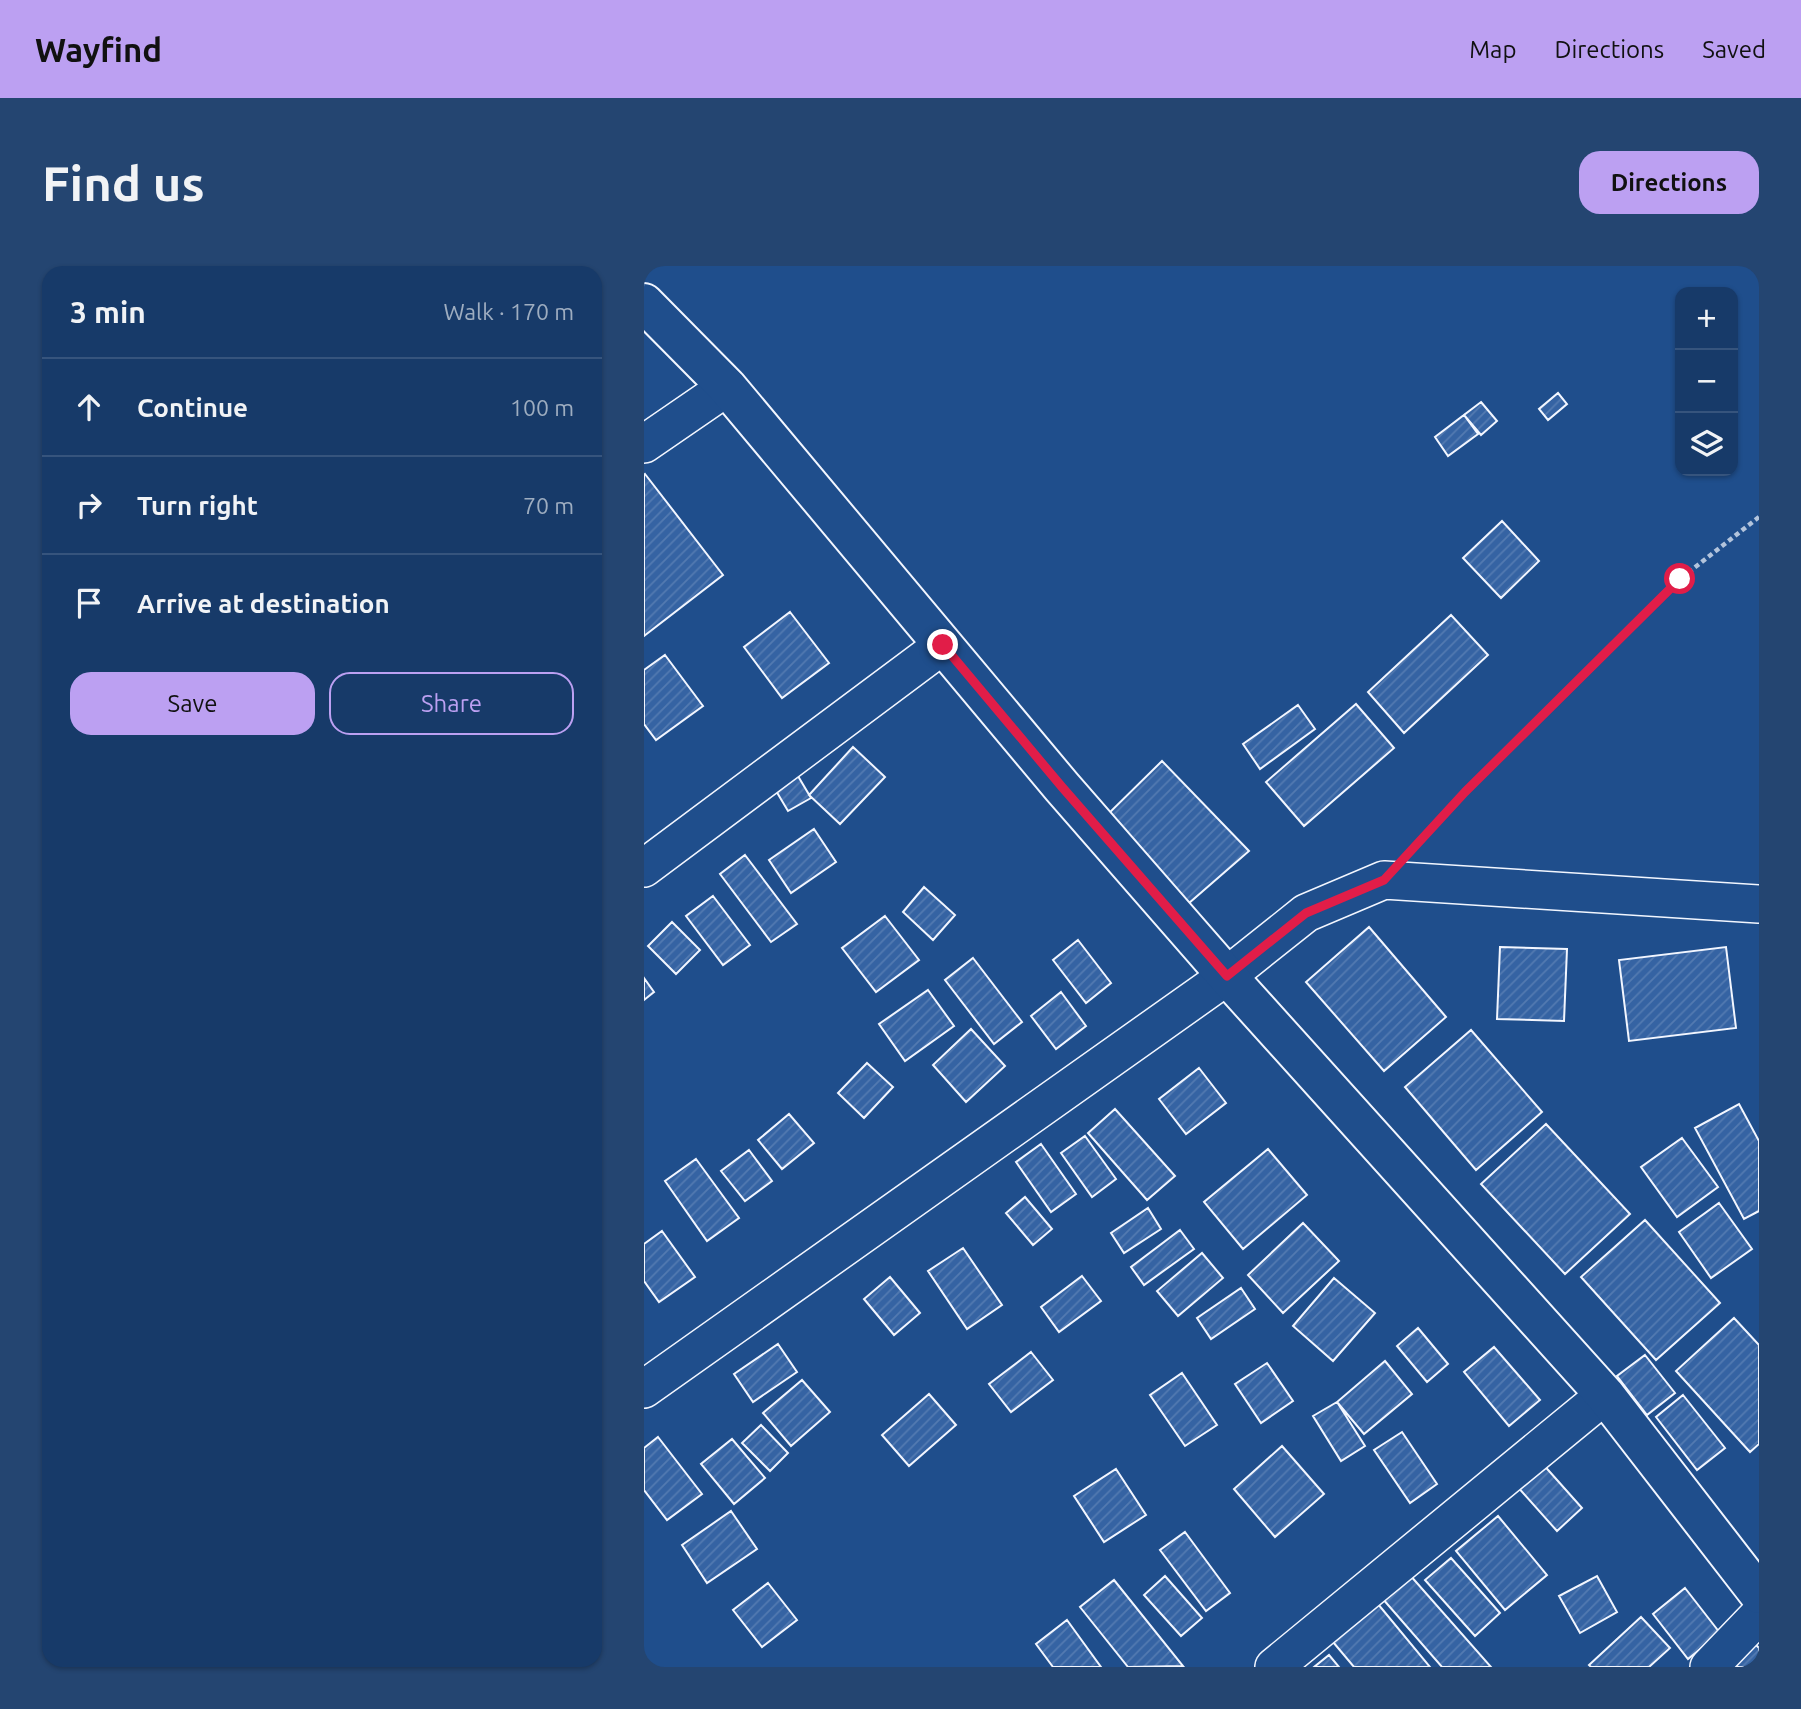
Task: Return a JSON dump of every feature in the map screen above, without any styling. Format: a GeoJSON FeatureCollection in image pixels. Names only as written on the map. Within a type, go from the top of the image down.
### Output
{"type":"FeatureCollection","features":[{"type":"Feature","properties":{"kind":"street"},"geometry":{"type":"LineString","coordinates":[[644,303],[727,387],[1062,787],[1227,976],[1605,1395],[1759,1594]]}},
{"type":"Feature","properties":{"kind":"street"},"geometry":{"type":"LineString","coordinates":[[644,444],[727,387]]}},
{"type":"Feature","properties":{"kind":"street"},"geometry":{"type":"LineString","coordinates":[[644,868],[943,645]]}},
{"type":"Feature","properties":{"kind":"street"},"geometry":{"type":"LineString","coordinates":[[644,1389],[1227,976],[1306,913],[1384,880],[1759,904]]}},
{"type":"Feature","properties":{"kind":"street"},"geometry":{"type":"LineString","coordinates":[[1274,1667],[1605,1395]]}},
{"type":"Feature","properties":{"kind":"street"},"geometry":{"type":"LineString","coordinates":[[1709,1667],[1759,1615]]}},
{"type":"Feature","properties":{"kind":"path"},"geometry":{"type":"LineString","coordinates":[[1384,880],[1465,792],[1680,579],[1759,517]]}},
{"type":"Feature","properties":{"kind":"building"},"geometry":{"type":"Polygon","coordinates":[[[1558,393],[1567,404],[1548,420],[1539,409],[1558,393]]]}},
{"type":"Feature","properties":{"kind":"building"},"geometry":{"type":"Polygon","coordinates":[[[1481,402],[1497,421],[1481,435],[1464,415],[1481,402]]]}},
{"type":"Feature","properties":{"kind":"building"},"geometry":{"type":"Polygon","coordinates":[[[1464,415],[1478,434],[1448,456],[1435,437],[1464,415]]]}},
{"type":"Feature","properties":{"kind":"building"},"geometry":{"type":"Polygon","coordinates":[[[644,475],[723,575],[644,636],[644,475]]]}},
{"type":"Feature","properties":{"kind":"building"},"geometry":{"type":"Polygon","coordinates":[[[1502,521],[1539,561],[1501,598],[1463,558],[1502,521]]]}},
{"type":"Feature","properties":{"kind":"building"},"geometry":{"type":"Polygon","coordinates":[[[790,612],[829,663],[782,698],[744,647],[790,612]]]}},
{"type":"Feature","properties":{"kind":"building"},"geometry":{"type":"Polygon","coordinates":[[[1451,615],[1488,655],[1404,733],[1368,692],[1451,615]]]}},
{"type":"Feature","properties":{"kind":"building"},"geometry":{"type":"Polygon","coordinates":[[[665,655],[703,706],[656,740],[644,724],[644,670],[665,655]]]}},
{"type":"Feature","properties":{"kind":"building"},"geometry":{"type":"Polygon","coordinates":[[[1356,704],[1394,748],[1304,826],[1266,782],[1356,704]]]}},
{"type":"Feature","properties":{"kind":"building"},"geometry":{"type":"Polygon","coordinates":[[[1298,705],[1315,729],[1260,769],[1243,744],[1298,705]]]}},
{"type":"Feature","properties":{"kind":"building"},"geometry":{"type":"Polygon","coordinates":[[[853,747],[885,777],[840,824],[809,795],[853,747]]]}},
{"type":"Feature","properties":{"kind":"building"},"geometry":{"type":"Polygon","coordinates":[[[1162,761],[1249,851],[1181,910],[1103,819],[1162,761]]]}},
{"type":"Feature","properties":{"kind":"building"},"geometry":{"type":"Polygon","coordinates":[[[795,771],[811,798],[788,811],[772,784],[795,771]]]}},
{"type":"Feature","properties":{"kind":"building"},"geometry":{"type":"Polygon","coordinates":[[[814,829],[836,862],[791,893],[769,860],[814,829]]]}},
{"type":"Feature","properties":{"kind":"building"},"geometry":{"type":"Polygon","coordinates":[[[745,855],[797,924],[771,942],[720,874],[745,855]]]}},
{"type":"Feature","properties":{"kind":"building"},"geometry":{"type":"Polygon","coordinates":[[[924,887],[955,915],[933,940],[903,912],[924,887]]]}},
{"type":"Feature","properties":{"kind":"building"},"geometry":{"type":"Polygon","coordinates":[[[713,896],[750,945],[723,965],[686,916],[713,896]]]}},
{"type":"Feature","properties":{"kind":"building"},"geometry":{"type":"Polygon","coordinates":[[[885,916],[919,960],[876,992],[842,948],[885,916]]]}},
{"type":"Feature","properties":{"kind":"building"},"geometry":{"type":"Polygon","coordinates":[[[672,922],[700,950],[676,974],[648,946],[672,922]]]}},
{"type":"Feature","properties":{"kind":"building"},"geometry":{"type":"Polygon","coordinates":[[[1369,927],[1446,1017],[1384,1071],[1306,982],[1369,927]]]}},
{"type":"Feature","properties":{"kind":"building"},"geometry":{"type":"Polygon","coordinates":[[[1078,940],[1111,983],[1086,1003],[1053,960],[1078,940]]]}},
{"type":"Feature","properties":{"kind":"building"},"geometry":{"type":"Polygon","coordinates":[[[1500,947],[1567,949],[1564,1021],[1497,1019],[1500,947]]]}},
{"type":"Feature","properties":{"kind":"building"},"geometry":{"type":"Polygon","coordinates":[[[1726,947],[1736,1028],[1629,1041],[1619,960],[1726,947]]]}},
{"type":"Feature","properties":{"kind":"building"},"geometry":{"type":"Polygon","coordinates":[[[973,958],[1022,1022],[994,1044],[945,980],[973,958]]]}},
{"type":"Feature","properties":{"kind":"building"},"geometry":{"type":"Polygon","coordinates":[[[644,978],[654,992],[644,1000],[644,978]]]}},
{"type":"Feature","properties":{"kind":"building"},"geometry":{"type":"Polygon","coordinates":[[[928,990],[954,1026],[905,1061],[879,1024],[928,990]]]}},
{"type":"Feature","properties":{"kind":"building"},"geometry":{"type":"Polygon","coordinates":[[[1061,992],[1086,1026],[1056,1049],[1031,1016],[1061,992]]]}},
{"type":"Feature","properties":{"kind":"building"},"geometry":{"type":"Polygon","coordinates":[[[971,1029],[1005,1066],[966,1102],[933,1065],[971,1029]]]}},
{"type":"Feature","properties":{"kind":"building"},"geometry":{"type":"Polygon","coordinates":[[[1471,1030],[1542,1112],[1476,1170],[1405,1087],[1471,1030]]]}},
{"type":"Feature","properties":{"kind":"building"},"geometry":{"type":"Polygon","coordinates":[[[867,1063],[893,1087],[864,1118],[838,1093],[867,1063]]]}},
{"type":"Feature","properties":{"kind":"building"},"geometry":{"type":"Polygon","coordinates":[[[1199,1068],[1226,1103],[1186,1134],[1159,1099],[1199,1068]]]}},
{"type":"Feature","properties":{"kind":"building"},"geometry":{"type":"Polygon","coordinates":[[[1739,1104],[1759,1141],[1759,1211],[1744,1219],[1695,1128],[1739,1104]]]}},
{"type":"Feature","properties":{"kind":"building"},"geometry":{"type":"Polygon","coordinates":[[[1115,1109],[1175,1176],[1147,1200],[1088,1133],[1115,1109]]]}},
{"type":"Feature","properties":{"kind":"building"},"geometry":{"type":"Polygon","coordinates":[[[789,1114],[814,1143],[782,1169],[758,1140],[789,1114]]]}},
{"type":"Feature","properties":{"kind":"building"},"geometry":{"type":"Polygon","coordinates":[[[1546,1124],[1630,1214],[1565,1274],[1481,1184],[1546,1124]]]}},
{"type":"Feature","properties":{"kind":"building"},"geometry":{"type":"Polygon","coordinates":[[[1085,1136],[1116,1179],[1092,1197],[1061,1153],[1085,1136]]]}},
{"type":"Feature","properties":{"kind":"building"},"geometry":{"type":"Polygon","coordinates":[[[1682,1138],[1718,1187],[1677,1217],[1641,1167],[1682,1138]]]}},
{"type":"Feature","properties":{"kind":"building"},"geometry":{"type":"Polygon","coordinates":[[[1041,1144],[1076,1194],[1051,1212],[1016,1162],[1041,1144]]]}},
{"type":"Feature","properties":{"kind":"building"},"geometry":{"type":"Polygon","coordinates":[[[1268,1149],[1307,1195],[1243,1249],[1204,1202],[1268,1149]]]}},
{"type":"Feature","properties":{"kind":"building"},"geometry":{"type":"Polygon","coordinates":[[[749,1150],[772,1181],[745,1201],[721,1171],[749,1150]]]}},
{"type":"Feature","properties":{"kind":"building"},"geometry":{"type":"Polygon","coordinates":[[[696,1159],[739,1218],[707,1241],[665,1181],[696,1159]]]}},
{"type":"Feature","properties":{"kind":"building"},"geometry":{"type":"Polygon","coordinates":[[[1025,1197],[1052,1229],[1033,1245],[1006,1213],[1025,1197]]]}},
{"type":"Feature","properties":{"kind":"building"},"geometry":{"type":"Polygon","coordinates":[[[1719,1203],[1752,1249],[1711,1278],[1679,1232],[1719,1203]]]}},
{"type":"Feature","properties":{"kind":"building"},"geometry":{"type":"Polygon","coordinates":[[[1148,1208],[1161,1229],[1124,1253],[1111,1233],[1148,1208]]]}},
{"type":"Feature","properties":{"kind":"building"},"geometry":{"type":"Polygon","coordinates":[[[1645,1220],[1720,1303],[1656,1360],[1581,1277],[1645,1220]]]}},
{"type":"Feature","properties":{"kind":"building"},"geometry":{"type":"Polygon","coordinates":[[[1303,1223],[1339,1261],[1283,1313],[1248,1275],[1303,1223]]]}},
{"type":"Feature","properties":{"kind":"building"},"geometry":{"type":"Polygon","coordinates":[[[1180,1230],[1194,1249],[1144,1285],[1131,1267],[1180,1230]]]}},
{"type":"Feature","properties":{"kind":"building"},"geometry":{"type":"Polygon","coordinates":[[[662,1231],[695,1277],[659,1302],[644,1281],[644,1244],[662,1231]]]}},
{"type":"Feature","properties":{"kind":"building"},"geometry":{"type":"Polygon","coordinates":[[[963,1248],[1002,1305],[967,1329],[928,1271],[963,1248]]]}},
{"type":"Feature","properties":{"kind":"building"},"geometry":{"type":"Polygon","coordinates":[[[1202,1253],[1223,1278],[1178,1316],[1157,1291],[1202,1253]]]}},
{"type":"Feature","properties":{"kind":"building"},"geometry":{"type":"Polygon","coordinates":[[[1082,1276],[1101,1301],[1059,1332],[1041,1307],[1082,1276]]]}},
{"type":"Feature","properties":{"kind":"building"},"geometry":{"type":"Polygon","coordinates":[[[890,1277],[920,1313],[894,1335],[864,1299],[890,1277]]]}},
{"type":"Feature","properties":{"kind":"building"},"geometry":{"type":"Polygon","coordinates":[[[1334,1278],[1375,1313],[1333,1361],[1293,1326],[1334,1278]]]}},
{"type":"Feature","properties":{"kind":"building"},"geometry":{"type":"Polygon","coordinates":[[[1241,1288],[1255,1309],[1211,1339],[1197,1318],[1241,1288]]]}},
{"type":"Feature","properties":{"kind":"building"},"geometry":{"type":"Polygon","coordinates":[[[1734,1318],[1759,1345],[1759,1444],[1750,1452],[1676,1371],[1734,1318]]]}},
{"type":"Feature","properties":{"kind":"building"},"geometry":{"type":"Polygon","coordinates":[[[1418,1328],[1448,1364],[1427,1382],[1397,1346],[1418,1328]]]}},
{"type":"Feature","properties":{"kind":"building"},"geometry":{"type":"Polygon","coordinates":[[[778,1344],[797,1372],[753,1402],[734,1374],[778,1344]]]}},
{"type":"Feature","properties":{"kind":"building"},"geometry":{"type":"Polygon","coordinates":[[[1494,1347],[1540,1400],[1509,1426],[1464,1372],[1494,1347]]]}},
{"type":"Feature","properties":{"kind":"building"},"geometry":{"type":"Polygon","coordinates":[[[1031,1352],[1053,1380],[1011,1412],[989,1384],[1031,1352]]]}},
{"type":"Feature","properties":{"kind":"building"},"geometry":{"type":"Polygon","coordinates":[[[1645,1355],[1675,1393],[1647,1415],[1617,1376],[1645,1355]]]}},
{"type":"Feature","properties":{"kind":"building"},"geometry":{"type":"Polygon","coordinates":[[[1385,1361],[1412,1394],[1364,1434],[1337,1402],[1385,1361]]]}},
{"type":"Feature","properties":{"kind":"building"},"geometry":{"type":"Polygon","coordinates":[[[1267,1363],[1293,1401],[1261,1423],[1235,1384],[1267,1363]]]}},
{"type":"Feature","properties":{"kind":"building"},"geometry":{"type":"Polygon","coordinates":[[[1182,1373],[1217,1425],[1185,1446],[1150,1395],[1182,1373]]]}},
{"type":"Feature","properties":{"kind":"building"},"geometry":{"type":"Polygon","coordinates":[[[802,1380],[830,1412],[791,1446],[763,1413],[802,1380]]]}},
{"type":"Feature","properties":{"kind":"building"},"geometry":{"type":"Polygon","coordinates":[[[929,1394],[956,1425],[909,1466],[882,1435],[929,1394]]]}},
{"type":"Feature","properties":{"kind":"building"},"geometry":{"type":"Polygon","coordinates":[[[1683,1395],[1725,1448],[1697,1470],[1656,1417],[1683,1395]]]}},
{"type":"Feature","properties":{"kind":"building"},"geometry":{"type":"Polygon","coordinates":[[[1337,1402],[1365,1446],[1341,1461],[1313,1416],[1337,1402]]]}},
{"type":"Feature","properties":{"kind":"building"},"geometry":{"type":"Polygon","coordinates":[[[761,1425],[788,1453],[770,1471],[742,1443],[761,1425]]]}},
{"type":"Feature","properties":{"kind":"building"},"geometry":{"type":"Polygon","coordinates":[[[1402,1432],[1437,1484],[1410,1503],[1374,1450],[1402,1432]]]}},
{"type":"Feature","properties":{"kind":"building"},"geometry":{"type":"Polygon","coordinates":[[[658,1437],[702,1494],[667,1520],[644,1490],[644,1448],[658,1437]]]}},
{"type":"Feature","properties":{"kind":"building"},"geometry":{"type":"Polygon","coordinates":[[[732,1439],[765,1478],[734,1504],[701,1464],[732,1439]]]}},
{"type":"Feature","properties":{"kind":"building"},"geometry":{"type":"Polygon","coordinates":[[[1282,1446],[1324,1494],[1275,1537],[1234,1489],[1282,1446]]]}},
{"type":"Feature","properties":{"kind":"building"},"geometry":{"type":"Polygon","coordinates":[[[1541,1462],[1582,1508],[1557,1531],[1516,1485],[1541,1462]]]}},
{"type":"Feature","properties":{"kind":"building"},"geometry":{"type":"Polygon","coordinates":[[[1116,1469],[1146,1515],[1104,1542],[1074,1496],[1116,1469]]]}},
{"type":"Feature","properties":{"kind":"building"},"geometry":{"type":"Polygon","coordinates":[[[731,1511],[757,1549],[707,1583],[682,1545],[731,1511]]]}},
{"type":"Feature","properties":{"kind":"building"},"geometry":{"type":"Polygon","coordinates":[[[1498,1516],[1547,1575],[1505,1610],[1456,1551],[1498,1516]]]}},
{"type":"Feature","properties":{"kind":"building"},"geometry":{"type":"Polygon","coordinates":[[[1185,1532],[1230,1593],[1206,1611],[1160,1550],[1185,1532]]]}},
{"type":"Feature","properties":{"kind":"building"},"geometry":{"type":"Polygon","coordinates":[[[1451,1558],[1500,1613],[1475,1636],[1425,1580],[1451,1558]]]}},
{"type":"Feature","properties":{"kind":"building"},"geometry":{"type":"Polygon","coordinates":[[[1409,1574],[1491,1667],[1442,1667],[1382,1598],[1409,1574]]]}},
{"type":"Feature","properties":{"kind":"building"},"geometry":{"type":"Polygon","coordinates":[[[1165,1576],[1202,1618],[1181,1636],[1144,1595],[1165,1576]]]}},
{"type":"Feature","properties":{"kind":"building"},"geometry":{"type":"Polygon","coordinates":[[[1597,1576],[1617,1612],[1580,1633],[1559,1596],[1597,1576]]]}},
{"type":"Feature","properties":{"kind":"building"},"geometry":{"type":"Polygon","coordinates":[[[1114,1580],[1183,1666],[1128,1667],[1080,1607],[1114,1580]]]}},
{"type":"Feature","properties":{"kind":"building"},"geometry":{"type":"Polygon","coordinates":[[[768,1583],[797,1620],[762,1647],[733,1610],[768,1583]]]}},
{"type":"Feature","properties":{"kind":"building"},"geometry":{"type":"Polygon","coordinates":[[[1685,1588],[1720,1633],[1688,1659],[1653,1614],[1685,1588]]]}},
{"type":"Feature","properties":{"kind":"building"},"geometry":{"type":"Polygon","coordinates":[[[1373,1598],[1430,1667],[1354,1667],[1328,1636],[1373,1598]]]}},
{"type":"Feature","properties":{"kind":"building"},"geometry":{"type":"Polygon","coordinates":[[[1641,1617],[1670,1648],[1649,1667],[1589,1665],[1641,1617]]]}},
{"type":"Feature","properties":{"kind":"building"},"geometry":{"type":"Polygon","coordinates":[[[1067,1620],[1101,1667],[1053,1667],[1036,1644],[1067,1620]]]}},
{"type":"Feature","properties":{"kind":"building"},"geometry":{"type":"Polygon","coordinates":[[[1754,1643],[1759,1648],[1759,1667],[1730,1667],[1754,1643]]]}},
{"type":"Feature","properties":{"kind":"building"},"geometry":{"type":"Polygon","coordinates":[[[1329,1655],[1339,1667],[1314,1667],[1329,1655]]]}},
{"type":"Feature","properties":{"kind":"route"},"geometry":{"type":"LineString","coordinates":[[943,645],[1062,787],[1227,976],[1306,913],[1384,880],[1465,792],[1680,579]]}}]}
